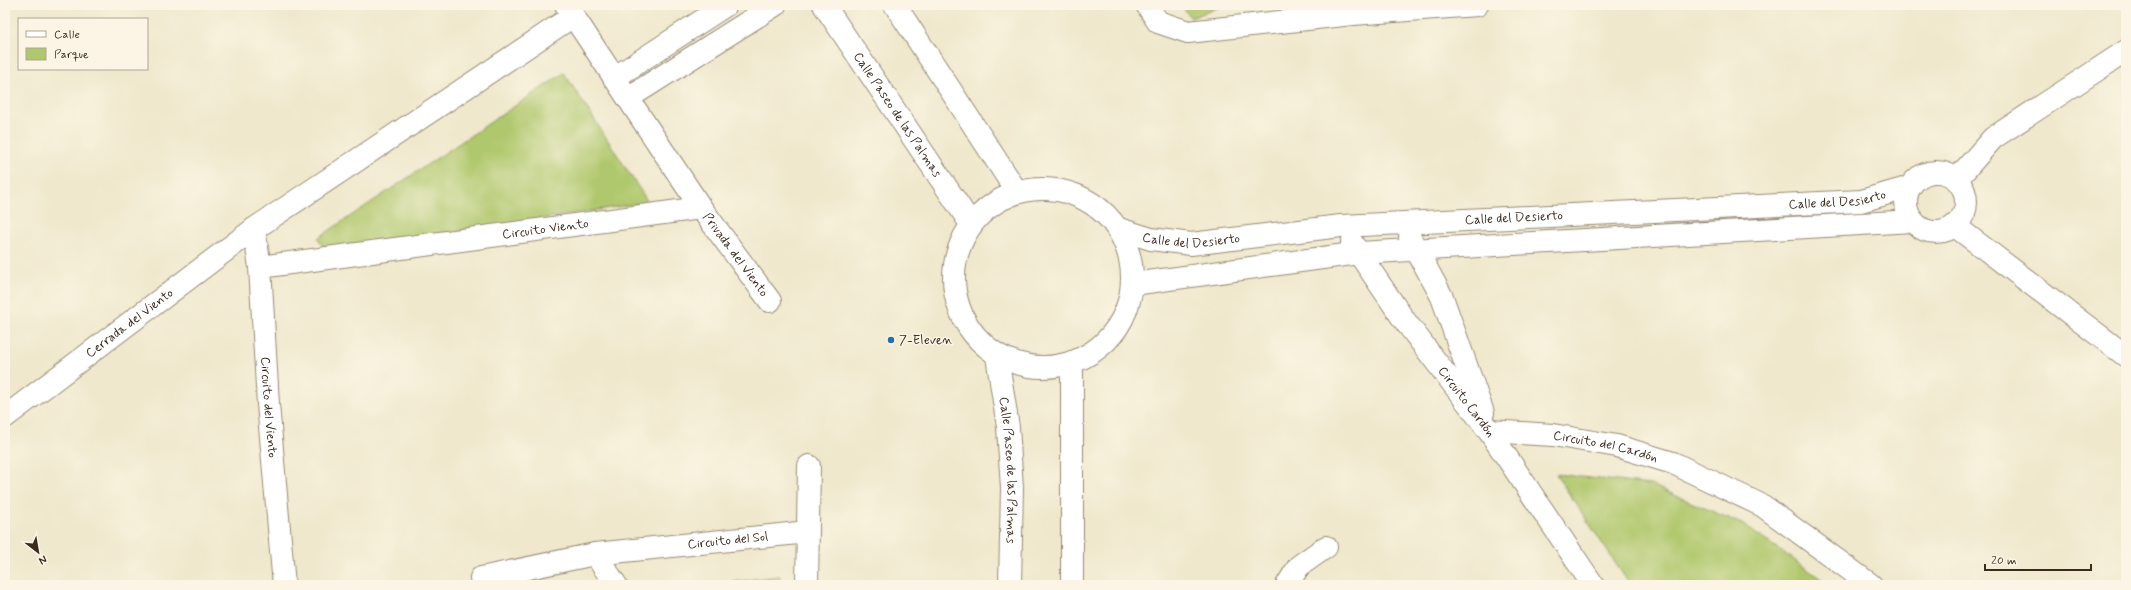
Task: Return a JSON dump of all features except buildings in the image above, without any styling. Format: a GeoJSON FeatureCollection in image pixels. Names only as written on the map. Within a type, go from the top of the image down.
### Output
{"type":"FeatureCollection","features":[{"type":"Feature","properties":{"kind":"street"},"geometry":{"type":"LineString","coordinates":[[614,78],[726,5]]}},
{"type":"Feature","properties":{"kind":"street"},"geometry":{"type":"LineString","coordinates":[[628,98],[775,5]]}},
{"type":"Feature","properties":{"kind":"street","name":"Calle Paseo de las Palmas"},"geometry":{"type":"LineString","coordinates":[[824,5],[971,224]]}},
{"type":"Feature","properties":{"kind":"street"},"geometry":{"type":"LineString","coordinates":[[895,5],[1017,192]]}},
{"type":"Feature","properties":{"kind":"street"},"geometry":{"type":"LineString","coordinates":[[1146,5],[1158,22],[1188,32],[1350,9],[1478,5]]}},
{"type":"Feature","properties":{"kind":"street"},"geometry":{"type":"LineString","coordinates":[[254,229],[570,11],[701,208]]}},
{"type":"Feature","properties":{"kind":"street"},"geometry":{"type":"LineString","coordinates":[[1956,179],[1993,138],[2126,52]]}},
{"type":"Feature","properties":{"kind":"street"},"geometry":{"type":"LineString","coordinates":[[1942,173],[1956,179],[1963,188],[1966,197],[1966,208],[1962,218],[1955,226],[1944,231],[1932,232],[1922,228],[1913,221],[1907,204],[1910,188],[1917,179],[1926,174],[1942,173]]}},
{"type":"Feature","properties":{"kind":"street"},"geometry":{"type":"LineString","coordinates":[[1046,188],[1074,194],[1100,208],[1119,229],[1130,255],[1133,284],[1126,314],[1109,339],[1085,358],[1056,367],[1026,367],[997,356],[974,336],[959,310],[953,280],[958,250],[971,224],[992,205],[1017,192],[1046,188]]}},
{"type":"Feature","properties":{"kind":"street","name":"Calle del Desierto"},"geometry":{"type":"LineString","coordinates":[[1119,229],[1151,239],[1191,244],[1341,226],[1861,201],[1910,188]]}},
{"type":"Feature","properties":{"kind":"street","name":"Circuito Viento"},"geometry":{"type":"LineString","coordinates":[[260,267],[701,208]]}},
{"type":"Feature","properties":{"kind":"street","name":"Privada del Viento"},"geometry":{"type":"LineString","coordinates":[[701,208],[770,301]]}},
{"type":"Feature","properties":{"kind":"street"},"geometry":{"type":"LineString","coordinates":[[1643,212],[1646,237]]}},
{"type":"Feature","properties":{"kind":"street","name":"Calle del Desierto"},"geometry":{"type":"LineString","coordinates":[[1133,284],[1359,253],[1913,221]]}},
{"type":"Feature","properties":{"kind":"street","name":"Circuito Cardón"},"geometry":{"type":"LineString","coordinates":[[1400,223],[1417,250],[1442,297],[1489,431]]}},
{"type":"Feature","properties":{"kind":"street","name":"Circuito Cardón"},"geometry":{"type":"LineString","coordinates":[[1341,226],[1402,316],[1489,431]]}},
{"type":"Feature","properties":{"kind":"street"},"geometry":{"type":"LineString","coordinates":[[1955,226],[2126,356]]}},
{"type":"Feature","properties":{"kind":"street","name":"Circuito del Viento"},"geometry":{"type":"LineString","coordinates":[[254,229],[260,267],[268,404],[284,585]]}},
{"type":"Feature","properties":{"kind":"street","name":"Cerrada del Viento"},"geometry":{"type":"LineString","coordinates":[[5,418],[254,229]]}},
{"type":"Feature","properties":{"kind":"street","name":"Calle Paseo de las Palmas"},"geometry":{"type":"LineString","coordinates":[[997,356],[1008,427],[1012,488],[1010,585]]}},
{"type":"Feature","properties":{"kind":"street"},"geometry":{"type":"LineString","coordinates":[[1072,362],[1072,585]]}},
{"type":"Feature","properties":{"kind":"street"},"geometry":{"type":"LineString","coordinates":[[1489,431],[1593,585]]}},
{"type":"Feature","properties":{"kind":"street","name":"Circuito del Cardón"},"geometry":{"type":"LineString","coordinates":[[1489,431],[1553,435],[1617,446],[1673,463],[1763,506],[1871,585]]}},
{"type":"Feature","properties":{"kind":"street"},"geometry":{"type":"LineString","coordinates":[[807,585],[809,466]]}},
{"type":"Feature","properties":{"kind":"street","name":"Circuito del Sol"},"geometry":{"type":"LineString","coordinates":[[480,578],[595,554],[808,532]]}},
{"type":"Feature","properties":{"kind":"street"},"geometry":{"type":"LineString","coordinates":[[1287,585],[1299,566],[1326,547]]}},
{"type":"Feature","properties":{"kind":"street"},"geometry":{"type":"LineString","coordinates":[[595,554],[616,585]]}},
{"type":"Feature","properties":{"kind":"green space"},"geometry":{"type":"Polygon","coordinates":[[[1181,5],[1225,5],[1191,18],[1181,5]]]}},
{"type":"Feature","properties":{"kind":"green space"},"geometry":{"type":"Polygon","coordinates":[[[564,73],[648,202],[327,253],[318,238],[564,73]]]}},
{"type":"Feature","properties":{"kind":"green space"},"geometry":{"type":"Polygon","coordinates":[[[1556,474],[1651,485],[1742,524],[1830,585],[1630,585],[1556,474]]]}},
{"type":"Feature","properties":{"kind":"green space"},"geometry":{"type":"Polygon","coordinates":[[[780,576],[780,585],[711,585],[780,576]]]}},
{"type":"Feature","properties":{"kind":"place","name":"7-Eleven"},"geometry":{"type":"Point","coordinates":[891,340]}}]}
